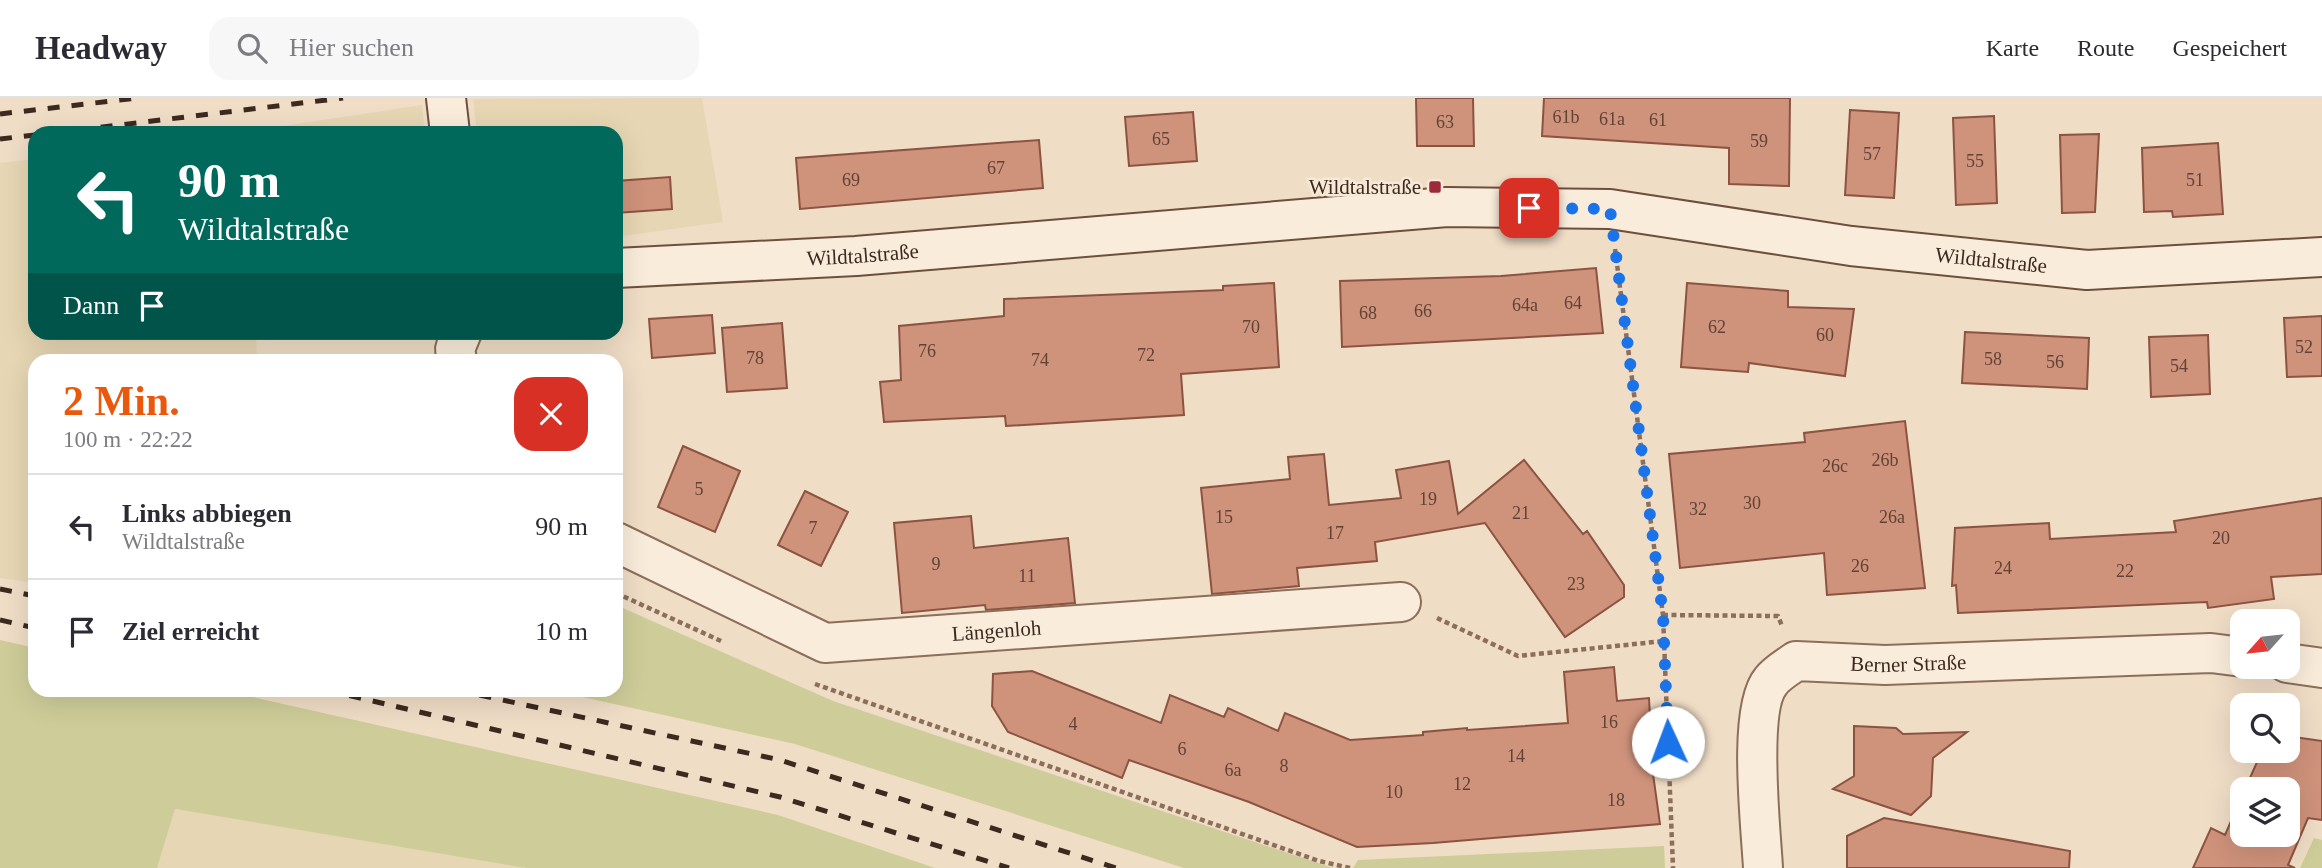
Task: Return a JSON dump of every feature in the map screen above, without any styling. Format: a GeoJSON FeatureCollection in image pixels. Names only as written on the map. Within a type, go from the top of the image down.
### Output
{"type":"FeatureCollection","features":[{"type":"Feature","properties":{"kind":"street"},"geometry":{"type":"LineString","coordinates":[[446,98],[449,126]]}},
{"type":"Feature","properties":{"kind":"street","name":"Wildtalstraße"},"geometry":{"type":"LineString","coordinates":[[623,268],[856,256],[1447,207],[1610,209],[1852,246],[2087,270],[2322,257]]}},
{"type":"Feature","properties":{"kind":"street","name":"Längenloh"},"geometry":{"type":"LineString","coordinates":[[623,545],[825,643],[1401,602]]}},
{"type":"Feature","properties":{"kind":"street","name":"Berner Straße"},"geometry":{"type":"LineString","coordinates":[[1796,661],[1885,665],[2211,653],[2230,655]]}},
{"type":"Feature","properties":{"kind":"street"},"geometry":{"type":"LineString","coordinates":[[1763,868],[1757,749],[1759,717],[1769,682],[1796,661]]}},
{"type":"Feature","properties":{"kind":"street"},"geometry":{"type":"LineString","coordinates":[[2300,665],[2322,668]]}},
{"type":"Feature","properties":{"kind":"path"},"geometry":{"type":"LineString","coordinates":[[1610,209],[1663,615],[1673,868]]}},
{"type":"Feature","properties":{"kind":"path"},"geometry":{"type":"LineString","coordinates":[[1401,602],[1518,656],[1664,641]]}},
{"type":"Feature","properties":{"kind":"path"},"geometry":{"type":"LineString","coordinates":[[1663,615],[1778,616],[1796,661]]}},
{"type":"Feature","properties":{"kind":"path"},"geometry":{"type":"LineString","coordinates":[[836,694],[1319,861],[1350,868]]}},
{"type":"Feature","properties":{"kind":"shaded area"},"geometry":{"type":"Polygon","coordinates":[[[702,98],[723,222],[623,236],[623,126],[476,126],[473,99],[702,98]]]}},
{"type":"Feature","properties":{"kind":"shaded area"},"geometry":{"type":"Polygon","coordinates":[[[422,105],[424,126],[283,126],[422,105]]]}},
{"type":"Feature","properties":{"kind":"shaded area"},"geometry":{"type":"Polygon","coordinates":[[[28,160],[28,340],[256,340],[257,354],[28,354],[28,582],[0,578],[0,163],[28,160]]]}},
{"type":"Feature","properties":{"kind":"shaded area"},"geometry":{"type":"Polygon","coordinates":[[[623,608],[833,701],[1333,868],[1184,868],[795,744],[583,697],[623,697],[623,608]]]}},
{"type":"Feature","properties":{"kind":"shaded area"},"geometry":{"type":"Polygon","coordinates":[[[0,640],[28,646],[28,697],[252,697],[778,815],[935,868],[526,868],[175,809],[157,868],[0,868],[0,640]]]}},
{"type":"Feature","properties":{"kind":"shaded area"},"geometry":{"type":"Polygon","coordinates":[[[175,809],[498,862],[526,868],[157,868],[175,809]]]}},
{"type":"Feature","properties":{"kind":"shaded area"},"geometry":{"type":"Polygon","coordinates":[[[2314,838],[2322,840],[2322,868],[2300,868],[2314,838]]]}},
{"type":"Feature","properties":{"kind":"shaded area"},"geometry":{"type":"Polygon","coordinates":[[[1664,846],[1665,868],[1353,868],[1358,860],[1664,846]]]}},
{"type":"Feature","properties":{"kind":"building"},"geometry":{"type":"Polygon","coordinates":[[[1416,98],[1473,98],[1474,146],[1417,146],[1416,98]]]}},
{"type":"Feature","properties":{"kind":"building"},"geometry":{"type":"Polygon","coordinates":[[[1544,98],[1790,98],[1789,186],[1729,184],[1729,148],[1542,136],[1544,98]]]}},
{"type":"Feature","properties":{"kind":"building"},"geometry":{"type":"Polygon","coordinates":[[[1850,110],[1899,113],[1894,198],[1845,195],[1850,110]]]}},
{"type":"Feature","properties":{"kind":"building"},"geometry":{"type":"Polygon","coordinates":[[[1193,112],[1197,161],[1129,166],[1125,117],[1193,112]]]}},
{"type":"Feature","properties":{"kind":"building"},"geometry":{"type":"Polygon","coordinates":[[[1994,116],[1997,203],[1956,205],[1953,118],[1994,116]]]}},
{"type":"Feature","properties":{"kind":"building"},"geometry":{"type":"Polygon","coordinates":[[[2099,134],[2095,212],[2062,213],[2060,135],[2099,134]]]}},
{"type":"Feature","properties":{"kind":"building"},"geometry":{"type":"Polygon","coordinates":[[[1039,140],[1043,188],[800,209],[796,158],[1039,140]]]}},
{"type":"Feature","properties":{"kind":"building"},"geometry":{"type":"Polygon","coordinates":[[[2218,143],[2223,214],[2173,217],[2172,211],[2144,212],[2142,148],[2218,143]]]}},
{"type":"Feature","properties":{"kind":"building"},"geometry":{"type":"Polygon","coordinates":[[[670,177],[672,209],[623,212],[623,180],[670,177]]]}},
{"type":"Feature","properties":{"kind":"building"},"geometry":{"type":"Polygon","coordinates":[[[1596,268],[1603,333],[1342,347],[1340,281],[1501,276],[1596,268]]]}},
{"type":"Feature","properties":{"kind":"building"},"geometry":{"type":"Polygon","coordinates":[[[1274,283],[1279,367],[1181,374],[1184,415],[1006,426],[1005,416],[884,422],[880,382],[901,380],[899,326],[1004,316],[1004,299],[1223,290],[1223,286],[1274,283]]]}},
{"type":"Feature","properties":{"kind":"building"},"geometry":{"type":"Polygon","coordinates":[[[1687,283],[1788,291],[1788,307],[1854,309],[1845,376],[1749,363],[1748,372],[1681,367],[1687,283]]]}},
{"type":"Feature","properties":{"kind":"building"},"geometry":{"type":"Polygon","coordinates":[[[712,315],[715,353],[652,358],[649,319],[712,315]]]}},
{"type":"Feature","properties":{"kind":"building"},"geometry":{"type":"Polygon","coordinates":[[[2322,316],[2322,376],[2287,377],[2284,318],[2322,316]]]}},
{"type":"Feature","properties":{"kind":"building"},"geometry":{"type":"Polygon","coordinates":[[[782,323],[787,388],[727,392],[722,328],[782,323]]]}},
{"type":"Feature","properties":{"kind":"building"},"geometry":{"type":"Polygon","coordinates":[[[1965,332],[2089,338],[2087,389],[1962,383],[1965,332]]]}},
{"type":"Feature","properties":{"kind":"building"},"geometry":{"type":"Polygon","coordinates":[[[2208,335],[2210,394],[2151,397],[2149,337],[2208,335]]]}},
{"type":"Feature","properties":{"kind":"building"},"geometry":{"type":"Polygon","coordinates":[[[1905,421],[1925,588],[1827,595],[1824,553],[1680,568],[1669,454],[1805,442],[1804,433],[1905,421]]]}},
{"type":"Feature","properties":{"kind":"building"},"geometry":{"type":"Polygon","coordinates":[[[683,446],[740,471],[715,532],[658,507],[683,446]]]}},
{"type":"Feature","properties":{"kind":"building"},"geometry":{"type":"Polygon","coordinates":[[[1324,454],[1329,505],[1401,498],[1396,470],[1449,461],[1458,514],[1524,460],[1583,534],[1587,531],[1624,585],[1624,597],[1565,637],[1485,523],[1375,542],[1377,561],[1297,568],[1299,586],[1212,594],[1201,488],[1290,479],[1288,457],[1324,454]]]}},
{"type":"Feature","properties":{"kind":"building"},"geometry":{"type":"Polygon","coordinates":[[[805,491],[848,512],[821,566],[778,545],[805,491]]]}},
{"type":"Feature","properties":{"kind":"building"},"geometry":{"type":"Polygon","coordinates":[[[2322,498],[2322,574],[2271,577],[2274,599],[2208,608],[2207,602],[1958,613],[1956,585],[1952,586],[1955,528],[2049,523],[2050,539],[2176,532],[2174,521],[2322,498]]]}},
{"type":"Feature","properties":{"kind":"building"},"geometry":{"type":"Polygon","coordinates":[[[971,516],[974,548],[1068,538],[1075,603],[986,610],[985,605],[902,613],[894,523],[971,516]]]}},
{"type":"Feature","properties":{"kind":"building"},"geometry":{"type":"Polygon","coordinates":[[[1614,667],[1617,701],[1649,698],[1653,774],[1660,824],[1433,843],[1357,847],[1249,802],[1129,760],[1122,778],[1008,732],[992,706],[993,674],[1032,671],[1161,723],[1170,695],[1224,717],[1228,708],[1278,731],[1285,713],[1350,740],[1423,735],[1423,732],[1467,728],[1568,723],[1564,672],[1614,667]]]}},
{"type":"Feature","properties":{"kind":"building"},"geometry":{"type":"Polygon","coordinates":[[[1854,726],[1896,728],[1903,734],[1967,732],[1933,758],[1931,796],[1911,815],[1833,789],[1854,776],[1854,726]]]}},
{"type":"Feature","properties":{"kind":"building"},"geometry":{"type":"Polygon","coordinates":[[[2300,738],[2322,741],[2322,820],[2308,818],[2300,837],[2300,777],[2250,777],[2257,763],[2300,763],[2300,738]]]}},
{"type":"Feature","properties":{"kind":"building"},"geometry":{"type":"Polygon","coordinates":[[[1884,818],[2070,851],[2069,868],[1847,868],[1847,836],[1884,818]]]}},
{"type":"Feature","properties":{"kind":"building"},"geometry":{"type":"Polygon","coordinates":[[[2230,824],[2230,847],[2296,847],[2288,865],[2295,868],[2193,868],[2211,828],[2225,835],[2230,824]]]}},
{"type":"Feature","properties":{"kind":"railway"},"geometry":{"type":"LineString","coordinates":[[0,114],[137,98]]}},
{"type":"Feature","properties":{"kind":"railway"},"geometry":{"type":"LineString","coordinates":[[111,126],[343,98]]}},
{"type":"Feature","properties":{"kind":"railway"},"geometry":{"type":"LineString","coordinates":[[0,139],[28,136]]}},
{"type":"Feature","properties":{"kind":"railway"},"geometry":{"type":"LineString","coordinates":[[0,589],[28,595]]}},
{"type":"Feature","properties":{"kind":"railway"},"geometry":{"type":"LineString","coordinates":[[0,620],[28,626]]}},
{"type":"Feature","properties":{"kind":"railway"},"geometry":{"type":"LineString","coordinates":[[356,697],[780,797],[1009,868]]}},
{"type":"Feature","properties":{"kind":"railway"},"geometry":{"type":"LineString","coordinates":[[488,697],[780,760],[1116,868]]}},
{"type":"Feature","properties":{"kind":"place","name":"Wildtalstraße"},"geometry":{"type":"Point","coordinates":[1435,187]}},
{"type":"Feature","properties":{"kind":"route"},"geometry":{"type":"LineString","coordinates":[[1529,208],[1610,209],[1663,615],[1668,742]]}}]}
